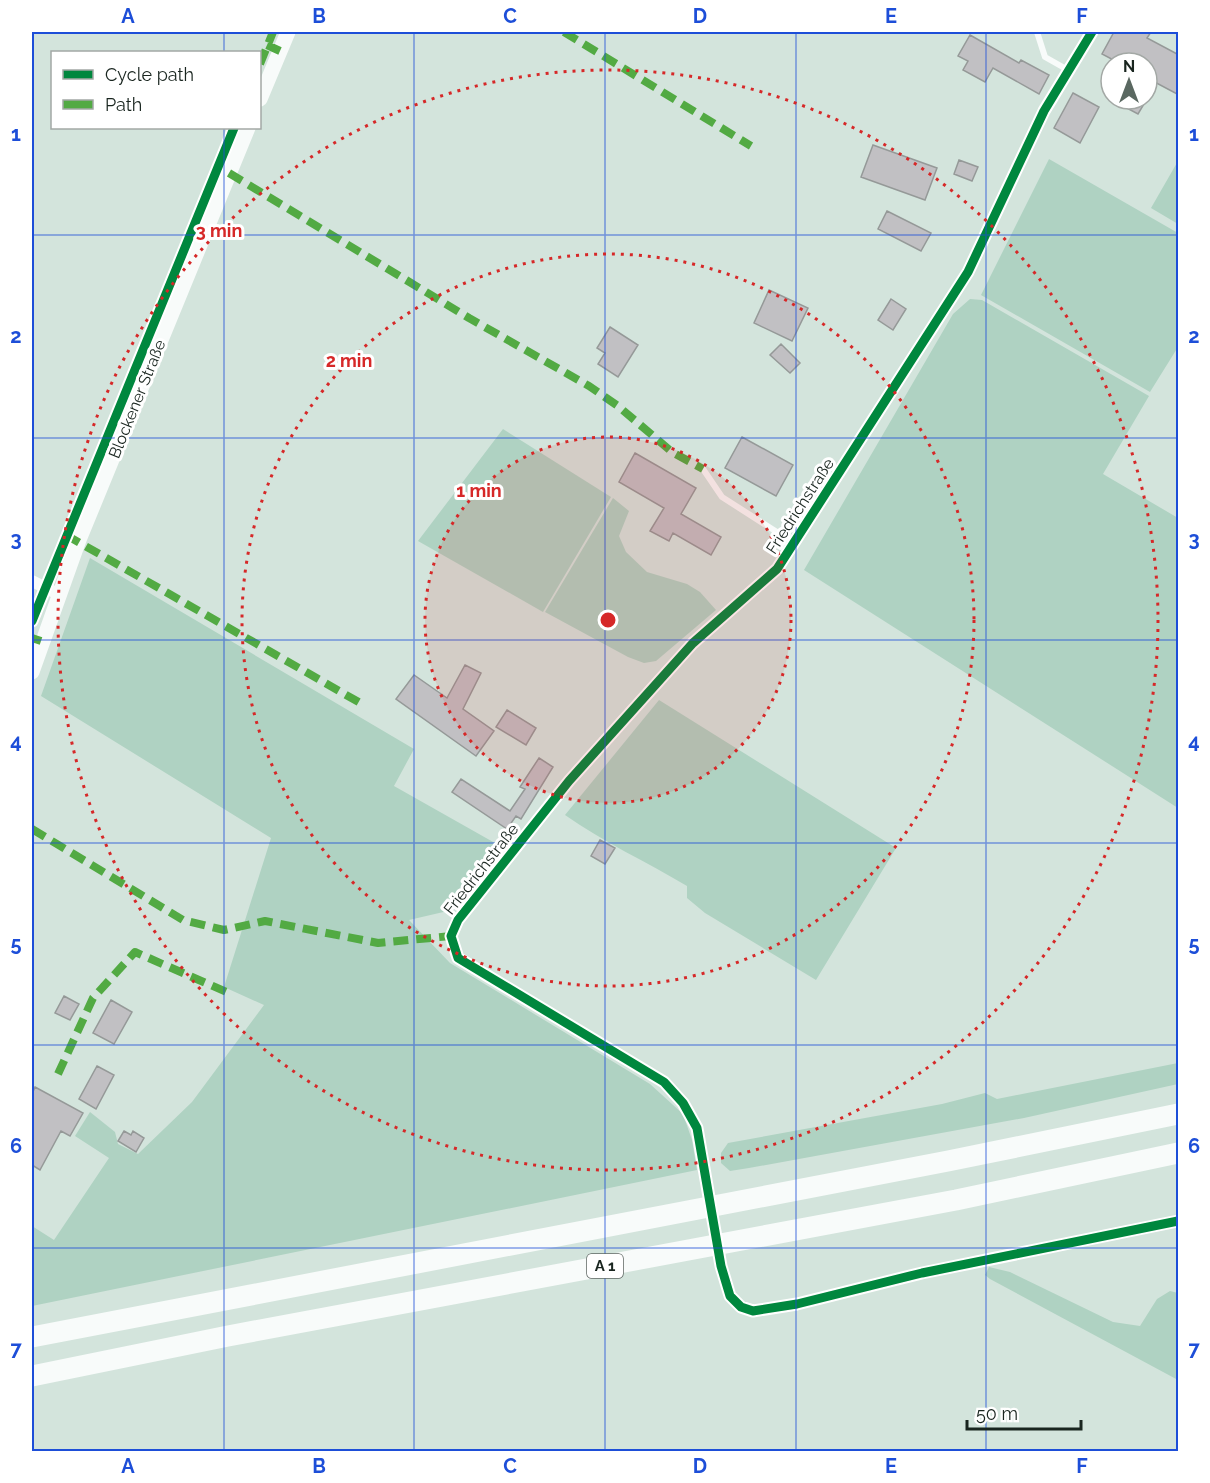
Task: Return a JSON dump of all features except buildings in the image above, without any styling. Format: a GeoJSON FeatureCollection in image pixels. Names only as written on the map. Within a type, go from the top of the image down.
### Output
{"type":"FeatureCollection","features":[{"type":"Feature","properties":{"kind":"highway","name":"A 1"},"geometry":{"type":"LineString","coordinates":[[32,1337],[1179,1114]]}},
{"type":"Feature","properties":{"kind":"highway","name":"A 1"},"geometry":{"type":"LineString","coordinates":[[32,1376],[228,1336],[956,1200],[1179,1153]]}},
{"type":"Feature","properties":{"kind":"street"},"geometry":{"type":"LineString","coordinates":[[261,97],[288,32]]}},
{"type":"Feature","properties":{"kind":"street","name":"Friedrichstraße"},"geometry":{"type":"LineString","coordinates":[[451,936],[458,920],[569,782],[693,643],[777,569],[968,272],[1044,111],[1092,32]]}},
{"type":"Feature","properties":{"kind":"street","name":"Blockener Straße"},"geometry":{"type":"LineString","coordinates":[[32,672],[58,594],[248,129]]}},
{"type":"Feature","properties":{"kind":"street"},"geometry":{"type":"LineString","coordinates":[[32,581],[58,594]]}},
{"type":"Feature","properties":{"kind":"lane"},"geometry":{"type":"LineString","coordinates":[[1037,32],[1045,57],[1068,70]]}},
{"type":"Feature","properties":{"kind":"lane"},"geometry":{"type":"LineString","coordinates":[[703,469],[722,497],[794,543]]}},
{"type":"Feature","properties":{"kind":"green space"},"geometry":{"type":"Polygon","coordinates":[[[1049,159],[1178,233],[1178,347],[1150,392],[981,295],[1049,159]]]}},
{"type":"Feature","properties":{"kind":"green space"},"geometry":{"type":"Polygon","coordinates":[[[1178,161],[1178,224],[1151,208],[1178,161]]]}},
{"type":"Feature","properties":{"kind":"green space"},"geometry":{"type":"Polygon","coordinates":[[[970,299],[982,300],[1149,396],[1103,474],[1178,518],[1178,808],[804,570],[953,314],[970,299]]]}},
{"type":"Feature","properties":{"kind":"green space"},"geometry":{"type":"Polygon","coordinates":[[[503,429],[611,497],[543,612],[418,541],[503,429]]]}},
{"type":"Feature","properties":{"kind":"green space"},"geometry":{"type":"Polygon","coordinates":[[[613,498],[629,511],[619,536],[626,552],[647,572],[687,584],[700,592],[716,610],[656,661],[644,663],[628,657],[545,612],[613,498]]]}},
{"type":"Feature","properties":{"kind":"green space"},"geometry":{"type":"Polygon","coordinates":[[[90,558],[414,749],[394,786],[502,847],[452,910],[409,920],[450,963],[650,1084],[683,1114],[692,1140],[697,1170],[32,1306],[32,1226],[54,1240],[109,1158],[75,1136],[90,1112],[115,1132],[118,1144],[138,1154],[192,1102],[264,1005],[224,987],[271,838],[41,696],[90,558]]]}},
{"type":"Feature","properties":{"kind":"green space"},"geometry":{"type":"Polygon","coordinates":[[[659,700],[896,848],[816,980],[705,913],[687,898],[687,886],[594,834],[565,815],[659,700]]]}},
{"type":"Feature","properties":{"kind":"green space"},"geometry":{"type":"Polygon","coordinates":[[[1178,1063],[1178,1084],[1024,1118],[730,1171],[721,1163],[721,1153],[728,1143],[942,1104],[985,1093],[997,1099],[1178,1063]]]}},
{"type":"Feature","properties":{"kind":"green space"},"geometry":{"type":"Polygon","coordinates":[[[989,1267],[1010,1272],[1113,1322],[1140,1326],[1157,1299],[1170,1291],[1178,1293],[1178,1380],[990,1279],[985,1275],[989,1267]]]}},
{"type":"Feature","properties":{"kind":"marked path"},"geometry":{"type":"LineString","coordinates":[[261,62],[273,32]]}},
{"type":"Feature","properties":{"kind":"marked path"},"geometry":{"type":"LineString","coordinates":[[564,32],[751,146]]}},
{"type":"Feature","properties":{"kind":"marked path"},"geometry":{"type":"LineString","coordinates":[[267,45],[280,51]]}},
{"type":"Feature","properties":{"kind":"marked path"},"geometry":{"type":"LineString","coordinates":[[229,173],[469,318],[589,386],[618,406],[672,452],[703,469]]}},
{"type":"Feature","properties":{"kind":"marked path"},"geometry":{"type":"LineString","coordinates":[[66,535],[362,704]]}},
{"type":"Feature","properties":{"kind":"marked path"},"geometry":{"type":"LineString","coordinates":[[32,638],[41,641]]}},
{"type":"Feature","properties":{"kind":"marked path"},"geometry":{"type":"LineString","coordinates":[[32,829],[183,920],[224,930],[265,921],[378,943],[451,936],[452,940]]}},
{"type":"Feature","properties":{"kind":"marked path"},"geometry":{"type":"LineString","coordinates":[[58,1074],[93,998],[135,952],[231,994]]}},
{"type":"Feature","properties":{"kind":"cycle path"},"geometry":{"type":"LineString","coordinates":[[1092,32],[1044,111],[968,272],[777,569],[693,643],[569,781],[458,920],[451,936],[458,958],[664,1082],[683,1103],[697,1128],[721,1266],[730,1296],[741,1307],[753,1311],[797,1304],[922,1273],[1178,1221]]}},
{"type":"Feature","properties":{"kind":"cycle path"},"geometry":{"type":"LineString","coordinates":[[32,621],[234,129]]}}]}
